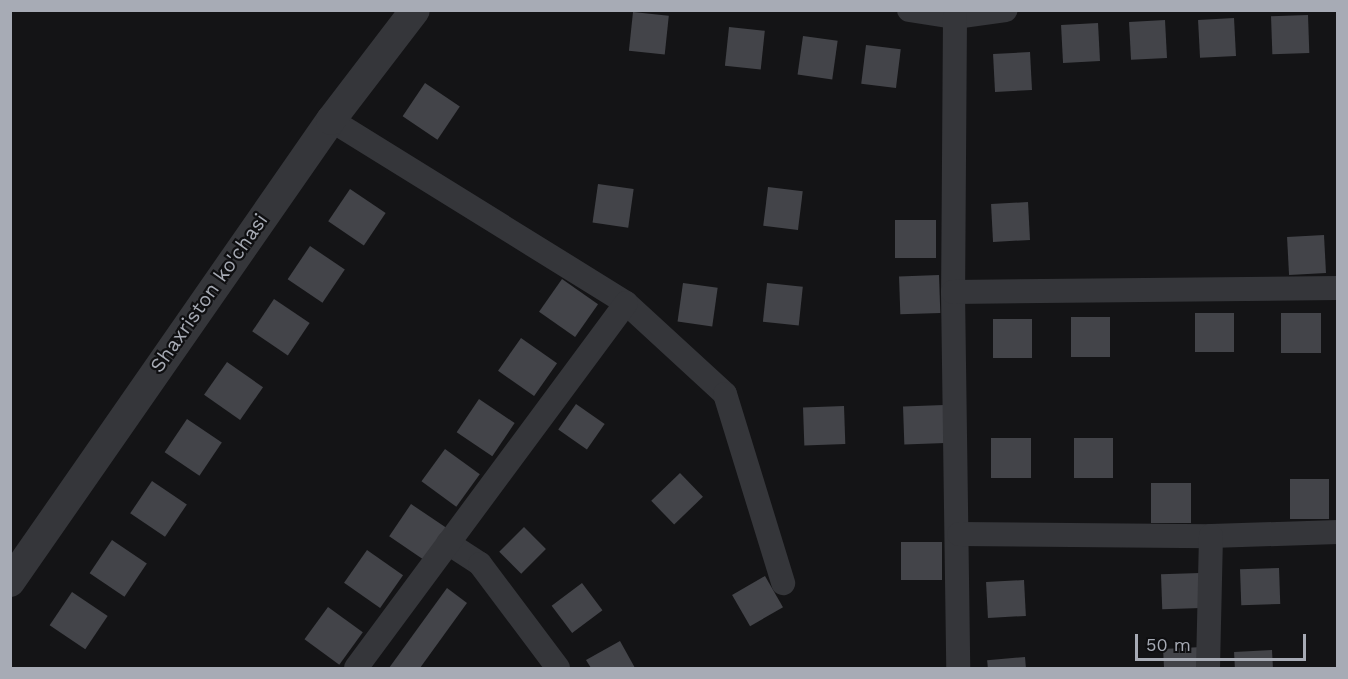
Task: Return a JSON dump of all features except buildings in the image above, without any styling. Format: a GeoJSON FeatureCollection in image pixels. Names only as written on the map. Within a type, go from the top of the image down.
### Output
{"type":"FeatureCollection","features":[{"type":"Feature","properties":{"kind":"street","name":"Shaxriston ko'chasi"},"geometry":{"type":"LineString","coordinates":[[10,582],[332,120],[415,10]]}},
{"type":"Feature","properties":{"kind":"street"},"geometry":{"type":"LineString","coordinates":[[909,10],[955,17],[1006,10]]}},
{"type":"Feature","properties":{"kind":"street"},"geometry":{"type":"LineString","coordinates":[[955,17],[953,292],[958,669]]}},
{"type":"Feature","properties":{"kind":"street"},"geometry":{"type":"LineString","coordinates":[[332,120],[626,303],[725,394],[783,583]]}},
{"type":"Feature","properties":{"kind":"street"},"geometry":{"type":"LineString","coordinates":[[953,292],[1338,288]]}},
{"type":"Feature","properties":{"kind":"street"},"geometry":{"type":"LineString","coordinates":[[356,669],[626,303]]}},
{"type":"Feature","properties":{"kind":"street"},"geometry":{"type":"LineString","coordinates":[[958,534],[1211,536],[1338,532]]}},
{"type":"Feature","properties":{"kind":"street"},"geometry":{"type":"LineString","coordinates":[[1208,669],[1211,536]]}},
{"type":"Feature","properties":{"kind":"street"},"geometry":{"type":"LineString","coordinates":[[448,543],[480,564],[558,669]]}}]}
